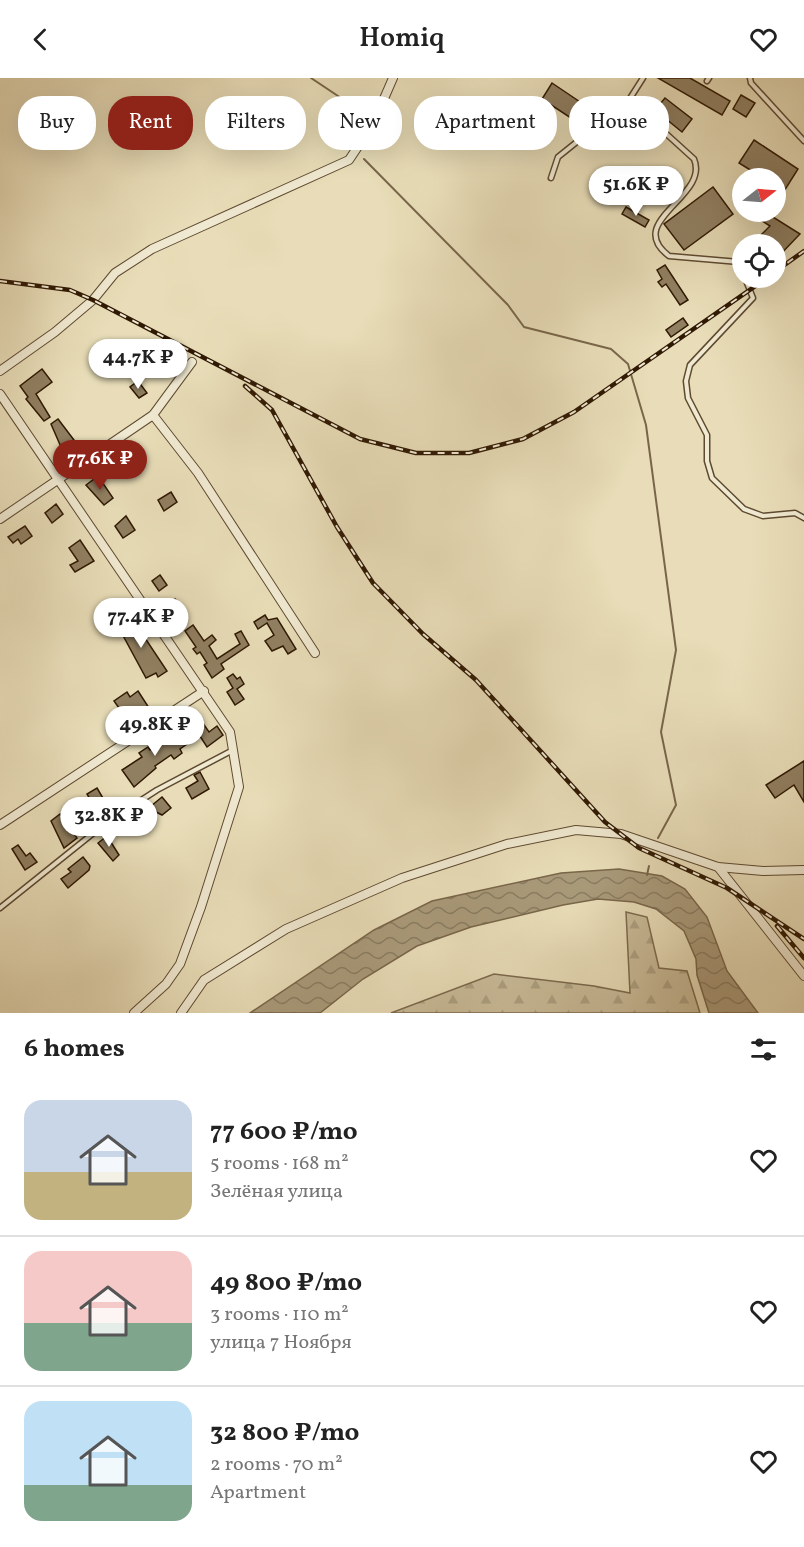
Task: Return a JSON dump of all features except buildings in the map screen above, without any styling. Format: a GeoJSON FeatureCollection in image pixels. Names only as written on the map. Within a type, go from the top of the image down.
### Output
{"type":"FeatureCollection","features":[{"type":"Feature","properties":{"kind":"street"},"geometry":{"type":"LineString","coordinates":[[0,371],[55,332],[93,300],[115,273],[152,249],[349,160],[373,124],[393,78]]}},
{"type":"Feature","properties":{"kind":"street"},"geometry":{"type":"LineString","coordinates":[[0,519],[153,415],[192,362]]}},
{"type":"Feature","properties":{"kind":"street"},"geometry":{"type":"LineString","coordinates":[[0,394],[225,720],[234,749],[238,787],[201,907],[180,964],[166,984],[134,1013]]}},
{"type":"Feature","properties":{"kind":"street"},"geometry":{"type":"LineString","coordinates":[[153,415],[198,474],[315,653]]}},
{"type":"Feature","properties":{"kind":"street"},"geometry":{"type":"LineString","coordinates":[[0,825],[204,691]]}},
{"type":"Feature","properties":{"kind":"street"},"geometry":{"type":"LineString","coordinates":[[181,1013],[204,980],[286,929],[402,878],[507,844],[576,830],[621,834],[718,867],[763,872],[804,870]]}},
{"type":"Feature","properties":{"kind":"street"},"geometry":{"type":"LineString","coordinates":[[718,867],[804,976]]}},
{"type":"Feature","properties":{"kind":"lane"},"geometry":{"type":"LineString","coordinates":[[631,96],[643,78]]}},
{"type":"Feature","properties":{"kind":"lane"},"geometry":{"type":"LineString","coordinates":[[750,78],[751,83],[804,141]]}},
{"type":"Feature","properties":{"kind":"lane"},"geometry":{"type":"LineString","coordinates":[[669,137],[693,159],[696,165],[694,180],[689,189],[659,219],[656,232],[663,252],[677,258],[732,261]]}},
{"type":"Feature","properties":{"kind":"lane"},"geometry":{"type":"LineString","coordinates":[[551,178],[558,157],[569,148]]}},
{"type":"Feature","properties":{"kind":"lane"},"geometry":{"type":"LineString","coordinates":[[750,288],[753,298],[690,365],[686,381],[688,398],[707,435],[707,461],[712,478],[744,509],[763,516],[795,513],[804,518]]}},
{"type":"Feature","properties":{"kind":"lane"},"geometry":{"type":"LineString","coordinates":[[0,908],[106,823],[158,790],[234,749]]}},
{"type":"Feature","properties":{"kind":"green space"},"geometry":{"type":"Polygon","coordinates":[[[626,912],[647,917],[659,968],[687,971],[700,1013],[391,1013],[494,974],[594,986],[630,993],[626,912]]]}},
{"type":"Feature","properties":{"kind":"water"},"geometry":{"type":"Polygon","coordinates":[[[619,869],[662,876],[685,889],[707,917],[727,971],[758,1013],[709,1013],[697,975],[696,959],[684,931],[656,909],[634,902],[598,899],[471,927],[417,946],[363,979],[320,1013],[250,1013],[374,930],[432,901],[561,873],[619,869]]]}},
{"type":"Feature","properties":{"kind":"waterway"},"geometry":{"type":"LineString","coordinates":[[311,78],[338,96]]}},
{"type":"Feature","properties":{"kind":"waterway"},"geometry":{"type":"LineString","coordinates":[[364,159],[508,305],[524,327],[611,349],[628,364],[646,425],[676,650],[661,732],[676,805],[658,838]]}},
{"type":"Feature","properties":{"kind":"waterway"},"geometry":{"type":"LineString","coordinates":[[647,875],[649,866]]}},
{"type":"Feature","properties":{"kind":"railway"},"geometry":{"type":"LineString","coordinates":[[786,264],[804,251]]}},
{"type":"Feature","properties":{"kind":"railway"},"geometry":{"type":"LineString","coordinates":[[0,281],[70,290],[360,439],[416,453],[469,453],[523,439],[574,412],[753,288]]}},
{"type":"Feature","properties":{"kind":"railway"},"geometry":{"type":"LineString","coordinates":[[245,386],[272,410],[337,527],[373,583],[423,634],[476,680],[605,822],[639,848],[727,888],[804,939]]}},
{"type":"Feature","properties":{"kind":"railway"},"geometry":{"type":"LineString","coordinates":[[777,926],[804,958]]}}]}
